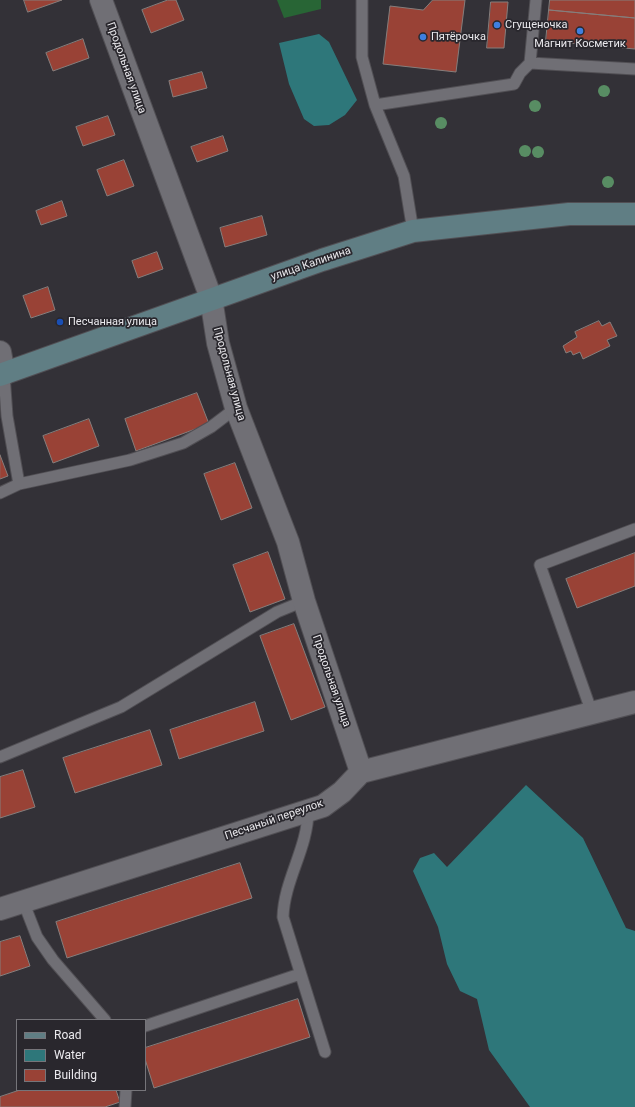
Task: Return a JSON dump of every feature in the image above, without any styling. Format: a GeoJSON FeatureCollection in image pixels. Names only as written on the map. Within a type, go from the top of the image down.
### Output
{"type":"FeatureCollection","features":[{"type":"Feature","properties":{"kind":"main road","name":"улица Калинина"},"geometry":{"type":"LineString","coordinates":[[2,374],[211,298],[413,231],[569,214],[635,214]]}},
{"type":"Feature","properties":{"kind":"street","name":"Продольная улица"},"geometry":{"type":"LineString","coordinates":[[101,0],[211,298],[218,343],[236,408],[288,542],[304,601],[362,772]]}},
{"type":"Feature","properties":{"kind":"street"},"geometry":{"type":"LineString","coordinates":[[0,352],[2,374]]}},
{"type":"Feature","properties":{"kind":"street"},"geometry":{"type":"LineString","coordinates":[[362,772],[635,702]]}},
{"type":"Feature","properties":{"kind":"street","name":"Песчаный переулок"},"geometry":{"type":"LineString","coordinates":[[0,908],[323,806],[342,792],[362,772]]}},
{"type":"Feature","properties":{"kind":"lane"},"geometry":{"type":"LineString","coordinates":[[362,0],[362,57],[375,105],[404,176],[413,231]]}},
{"type":"Feature","properties":{"kind":"lane"},"geometry":{"type":"LineString","coordinates":[[375,105],[514,84],[520,73],[530,62],[536,0]]}},
{"type":"Feature","properties":{"kind":"lane"},"geometry":{"type":"LineString","coordinates":[[530,62],[635,69]]}},
{"type":"Feature","properties":{"kind":"lane"},"geometry":{"type":"LineString","coordinates":[[2,374],[7,416],[19,484]]}},
{"type":"Feature","properties":{"kind":"lane"},"geometry":{"type":"LineString","coordinates":[[0,493],[19,484],[130,460],[182,443],[212,427],[236,408]]}},
{"type":"Feature","properties":{"kind":"lane"},"geometry":{"type":"LineString","coordinates":[[592,713],[540,565],[635,529]]}},
{"type":"Feature","properties":{"kind":"lane"},"geometry":{"type":"LineString","coordinates":[[0,757],[121,707],[277,612],[304,601]]}},
{"type":"Feature","properties":{"kind":"lane"},"geometry":{"type":"LineString","coordinates":[[308,811],[308,828],[283,907],[284,926],[325,1052]]}},
{"type":"Feature","properties":{"kind":"lane"},"geometry":{"type":"LineString","coordinates":[[23,901],[37,937],[53,960],[104,1019]]}},
{"type":"Feature","properties":{"kind":"lane"},"geometry":{"type":"LineString","coordinates":[[146,1026],[300,974]]}},
{"type":"Feature","properties":{"kind":"lane"},"geometry":{"type":"LineString","coordinates":[[125,1107],[126,1091]]}},
{"type":"Feature","properties":{"kind":"green space"},"geometry":{"type":"Polygon","coordinates":[[[277,0],[321,0],[321,9],[284,18],[277,0]]]}},
{"type":"Feature","properties":{"kind":"water"},"geometry":{"type":"Polygon","coordinates":[[[319,34],[329,42],[357,100],[345,115],[329,125],[314,126],[304,119],[289,84],[279,43],[319,34]]]}},
{"type":"Feature","properties":{"kind":"water"},"geometry":{"type":"Polygon","coordinates":[[[526,785],[583,838],[626,928],[635,931],[635,1107],[530,1107],[489,1050],[477,999],[460,991],[447,964],[438,927],[413,871],[420,858],[434,853],[447,867],[526,785]]]}},
{"type":"Feature","properties":{"kind":"building"},"geometry":{"type":"Polygon","coordinates":[[[24,0],[62,0],[28,12],[24,0]]]}},
{"type":"Feature","properties":{"kind":"building"},"geometry":{"type":"Polygon","coordinates":[[[168,0],[176,0],[184,20],[151,33],[142,10],[168,0]]]}},
{"type":"Feature","properties":{"kind":"building","name":"Пятёрочка"},"geometry":{"type":"Polygon","coordinates":[[[433,0],[465,0],[456,72],[383,64],[390,6],[423,10],[433,0]]]}},
{"type":"Feature","properties":{"kind":"building"},"geometry":{"type":"Polygon","coordinates":[[[550,0],[635,0],[635,18],[549,10],[550,0]]]}},
{"type":"Feature","properties":{"kind":"building","name":"Сгущеночка"},"geometry":{"type":"Polygon","coordinates":[[[491,2],[508,2],[504,48],[487,48],[491,2]]]}},
{"type":"Feature","properties":{"kind":"building"},"geometry":{"type":"Polygon","coordinates":[[[549,10],[635,18],[635,49],[546,41],[549,10]]]}},
{"type":"Feature","properties":{"kind":"building"},"geometry":{"type":"Polygon","coordinates":[[[83,39],[89,58],[53,71],[46,53],[83,39]]]}},
{"type":"Feature","properties":{"kind":"building"},"geometry":{"type":"Polygon","coordinates":[[[202,72],[207,88],[173,97],[169,81],[202,72]]]}},
{"type":"Feature","properties":{"kind":"building"},"geometry":{"type":"Polygon","coordinates":[[[108,116],[115,135],[83,146],[76,127],[108,116]]]}},
{"type":"Feature","properties":{"kind":"building"},"geometry":{"type":"Polygon","coordinates":[[[223,136],[228,151],[197,162],[191,147],[223,136]]]}},
{"type":"Feature","properties":{"kind":"building"},"geometry":{"type":"Polygon","coordinates":[[[124,160],[134,186],[107,196],[97,170],[124,160]]]}},
{"type":"Feature","properties":{"kind":"building"},"geometry":{"type":"Polygon","coordinates":[[[62,201],[67,216],[41,225],[36,211],[62,201]]]}},
{"type":"Feature","properties":{"kind":"building"},"geometry":{"type":"Polygon","coordinates":[[[262,216],[267,235],[225,247],[220,228],[262,216]]]}},
{"type":"Feature","properties":{"kind":"building"},"geometry":{"type":"Polygon","coordinates":[[[157,252],[163,269],[138,278],[132,261],[157,252]]]}},
{"type":"Feature","properties":{"kind":"building"},"geometry":{"type":"Polygon","coordinates":[[[48,287],[55,310],[31,318],[23,296],[48,287]]]}},
{"type":"Feature","properties":{"kind":"building"},"geometry":{"type":"Polygon","coordinates":[[[599,321],[602,326],[610,322],[617,336],[607,340],[610,346],[583,359],[580,352],[573,355],[571,351],[566,353],[563,346],[577,337],[575,332],[599,321]]]}},
{"type":"Feature","properties":{"kind":"building"},"geometry":{"type":"Polygon","coordinates":[[[197,393],[209,424],[136,451],[125,419],[197,393]]]}},
{"type":"Feature","properties":{"kind":"building"},"geometry":{"type":"Polygon","coordinates":[[[89,419],[99,446],[53,463],[43,436],[89,419]]]}},
{"type":"Feature","properties":{"kind":"building"},"geometry":{"type":"Polygon","coordinates":[[[0,455],[8,476],[0,479],[0,455]]]}},
{"type":"Feature","properties":{"kind":"building"},"geometry":{"type":"Polygon","coordinates":[[[235,463],[252,508],[221,520],[204,474],[235,463]]]}},
{"type":"Feature","properties":{"kind":"building"},"geometry":{"type":"Polygon","coordinates":[[[268,552],[285,599],[250,612],[233,565],[268,552]]]}},
{"type":"Feature","properties":{"kind":"building"},"geometry":{"type":"Polygon","coordinates":[[[635,553],[635,586],[577,608],[566,579],[635,553]]]}},
{"type":"Feature","properties":{"kind":"building"},"geometry":{"type":"Polygon","coordinates":[[[294,624],[325,707],[291,720],[260,636],[294,624]]]}},
{"type":"Feature","properties":{"kind":"building"},"geometry":{"type":"Polygon","coordinates":[[[255,702],[264,731],[179,759],[170,730],[255,702]]]}},
{"type":"Feature","properties":{"kind":"building"},"geometry":{"type":"Polygon","coordinates":[[[150,730],[162,765],[75,793],[63,758],[150,730]]]}},
{"type":"Feature","properties":{"kind":"building"},"geometry":{"type":"Polygon","coordinates":[[[23,770],[35,807],[0,818],[0,777],[23,770]]]}},
{"type":"Feature","properties":{"kind":"building"},"geometry":{"type":"Polygon","coordinates":[[[240,863],[252,898],[67,958],[56,922],[240,863]]]}},
{"type":"Feature","properties":{"kind":"building"},"geometry":{"type":"Polygon","coordinates":[[[20,936],[30,966],[0,976],[0,942],[20,936]]]}},
{"type":"Feature","properties":{"kind":"building"},"geometry":{"type":"Polygon","coordinates":[[[298,999],[310,1037],[154,1088],[146,1062],[146,1048],[298,999]]]}},
{"type":"Feature","properties":{"kind":"building"},"geometry":{"type":"Polygon","coordinates":[[[17,1091],[116,1091],[120,1102],[105,1107],[0,1107],[0,1097],[17,1091]]]}},
{"type":"Feature","properties":{"kind":"place","name":"Сгущеночка"},"geometry":{"type":"Point","coordinates":[497,25]}},
{"type":"Feature","properties":{"kind":"place","name":"Магнит Косметик"},"geometry":{"type":"Point","coordinates":[580,31]}},
{"type":"Feature","properties":{"kind":"place","name":"Пятёрочка"},"geometry":{"type":"Point","coordinates":[423,37]}},
{"type":"Feature","properties":{"kind":"place","name":"Песчанная улица"},"geometry":{"type":"Point","coordinates":[60,322]}}]}
